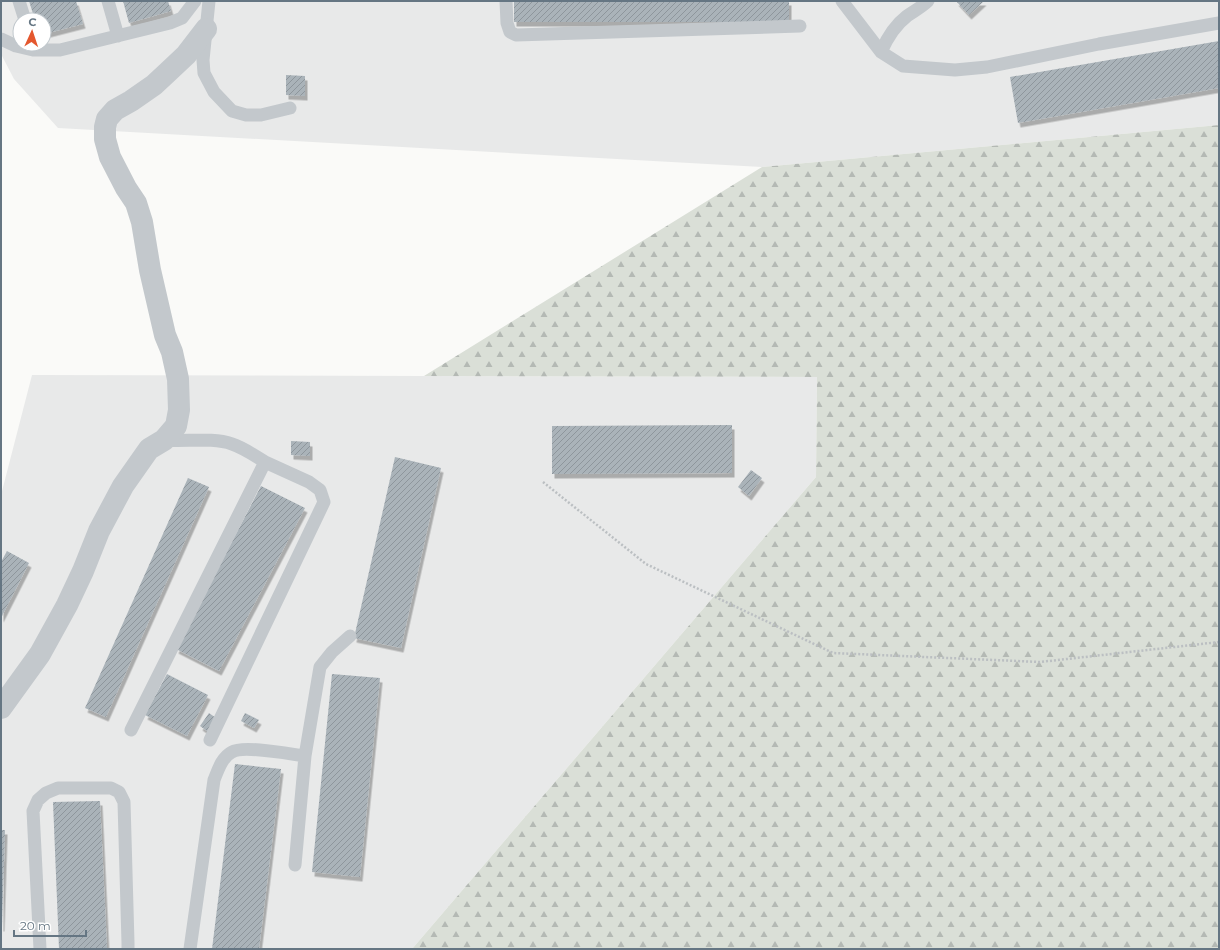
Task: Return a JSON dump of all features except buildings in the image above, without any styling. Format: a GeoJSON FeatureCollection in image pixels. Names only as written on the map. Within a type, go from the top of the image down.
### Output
{"type":"FeatureCollection","features":[{"type":"Feature","properties":{"kind":"street"},"geometry":{"type":"LineString","coordinates":[[1,708],[40,654],[68,605],[99,531],[123,486],[149,449],[164,440],[176,426],[179,410],[178,379],[172,352],[165,335],[150,270],[142,222],[136,203],[126,188],[110,157],[106,139],[106,119],[115,110],[154,85],[170,71],[186,56],[206,29]]}},
{"type":"Feature","properties":{"kind":"lane"},"geometry":{"type":"LineString","coordinates":[[19,1],[22,12]]}},
{"type":"Feature","properties":{"kind":"lane"},"geometry":{"type":"LineString","coordinates":[[108,1],[118,36]]}},
{"type":"Feature","properties":{"kind":"lane"},"geometry":{"type":"LineString","coordinates":[[209,1],[203,60],[204,73],[214,92],[232,111],[246,114],[261,115],[290,108]]}},
{"type":"Feature","properties":{"kind":"lane"},"geometry":{"type":"LineString","coordinates":[[506,1],[508,28],[510,32],[516,35],[800,26]]}},
{"type":"Feature","properties":{"kind":"lane"},"geometry":{"type":"LineString","coordinates":[[842,1],[881,52],[903,66],[955,70],[987,67],[1099,44],[1219,23]]}},
{"type":"Feature","properties":{"kind":"lane"},"geometry":{"type":"LineString","coordinates":[[881,52],[886,39],[896,26],[906,16],[928,1]]}},
{"type":"Feature","properties":{"kind":"lane"},"geometry":{"type":"LineString","coordinates":[[52,49],[60,50],[170,23],[182,18],[193,2]]}},
{"type":"Feature","properties":{"kind":"lane"},"geometry":{"type":"LineString","coordinates":[[1,39],[12,44]]}},
{"type":"Feature","properties":{"kind":"lane"},"geometry":{"type":"LineString","coordinates":[[164,440],[181,442],[212,441],[242,448],[265,462],[308,482],[320,490],[324,502],[210,740]]}},
{"type":"Feature","properties":{"kind":"lane"},"geometry":{"type":"LineString","coordinates":[[131,730],[265,462]]}},
{"type":"Feature","properties":{"kind":"lane"},"geometry":{"type":"LineString","coordinates":[[295,865],[305,756],[320,667],[332,652],[350,636]]}},
{"type":"Feature","properties":{"kind":"lane"},"geometry":{"type":"LineString","coordinates":[[190,949],[214,780],[223,759],[232,751],[244,749],[305,756]]}},
{"type":"Feature","properties":{"kind":"lane"},"geometry":{"type":"LineString","coordinates":[[40,949],[33,811],[38,800],[46,793],[58,788],[111,788],[119,792],[124,802],[128,949]]}},
{"type":"Feature","properties":{"kind":"path"},"geometry":{"type":"LineString","coordinates":[[543,482],[646,564],[833,653],[1040,662],[1219,642]]}},
{"type":"Feature","properties":{"kind":"shaded area"},"geometry":{"type":"Polygon","coordinates":[[[1,1],[1219,1],[1219,125],[762,167],[58,128],[14,79],[1,54],[1,1]]]}},
{"type":"Feature","properties":{"kind":"shaded area"},"geometry":{"type":"Polygon","coordinates":[[[32,375],[817,377],[816,477],[412,949],[1,949],[1,495],[32,375]]]}},
{"type":"Feature","properties":{"kind":"green space"},"geometry":{"type":"Polygon","coordinates":[[[1219,125],[1219,949],[412,949],[816,477],[817,377],[424,376],[762,167],[1219,125]]]}}]}
